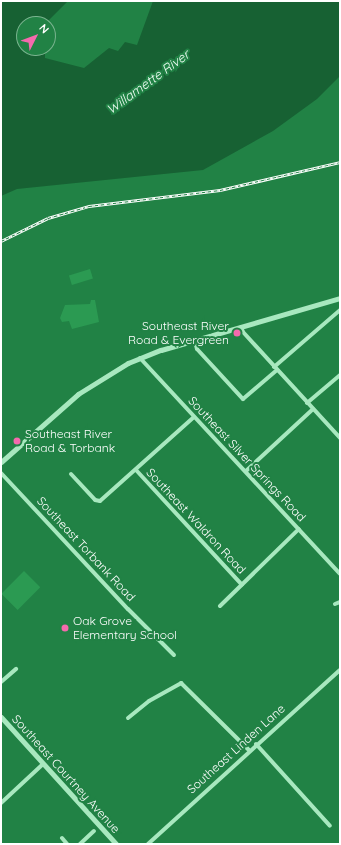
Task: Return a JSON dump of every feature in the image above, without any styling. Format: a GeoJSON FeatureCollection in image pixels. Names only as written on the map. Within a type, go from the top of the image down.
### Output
{"type":"FeatureCollection","features":[{"type":"Feature","properties":{"kind":"street"},"geometry":{"type":"LineString","coordinates":[[1,462],[87,387],[140,358],[340,298]]}},
{"type":"Feature","properties":{"kind":"street"},"geometry":{"type":"LineString","coordinates":[[194,341],[197,349],[243,399],[340,310]]}},
{"type":"Feature","properties":{"kind":"street"},"geometry":{"type":"LineString","coordinates":[[241,327],[276,369],[340,438]]}},
{"type":"Feature","properties":{"kind":"street","name":"Southeast Silver Springs Road"},"geometry":{"type":"LineString","coordinates":[[140,358],[340,574]]}},
{"type":"Feature","properties":{"kind":"street"},"geometry":{"type":"LineString","coordinates":[[307,403],[340,375]]}},
{"type":"Feature","properties":{"kind":"street"},"geometry":{"type":"LineString","coordinates":[[246,471],[313,409]]}},
{"type":"Feature","properties":{"kind":"street"},"geometry":{"type":"LineString","coordinates":[[71,474],[95,500],[100,501],[194,417]]}},
{"type":"Feature","properties":{"kind":"street","name":"Southeast Waldron Road"},"geometry":{"type":"LineString","coordinates":[[136,470],[242,585]]}},
{"type":"Feature","properties":{"kind":"street","name":"Southeast Torbank Road"},"geometry":{"type":"LineString","coordinates":[[1,473],[128,609],[174,654]]}},
{"type":"Feature","properties":{"kind":"street"},"geometry":{"type":"LineString","coordinates":[[220,606],[299,529]]}},
{"type":"Feature","properties":{"kind":"street"},"geometry":{"type":"LineString","coordinates":[[1,682],[16,669]]}},
{"type":"Feature","properties":{"kind":"street","name":"Southeast Linden Lane"},"geometry":{"type":"LineString","coordinates":[[148,844],[249,750],[340,670]]}},
{"type":"Feature","properties":{"kind":"street"},"geometry":{"type":"LineString","coordinates":[[128,718],[149,701],[181,683],[249,750]]}},
{"type":"Feature","properties":{"kind":"street","name":"Southeast Courtney Avenue"},"geometry":{"type":"LineString","coordinates":[[1,717],[116,844]]}},
{"type":"Feature","properties":{"kind":"street"},"geometry":{"type":"LineString","coordinates":[[256,744],[330,826]]}},
{"type":"Feature","properties":{"kind":"street"},"geometry":{"type":"LineString","coordinates":[[1,803],[43,764]]}},
{"type":"Feature","properties":{"kind":"street"},"geometry":{"type":"LineString","coordinates":[[80,844],[94,832]]}},
{"type":"Feature","properties":{"kind":"street"},"geometry":{"type":"LineString","coordinates":[[62,838],[68,844]]}},
{"type":"Feature","properties":{"kind":"shaded area"},"geometry":{"type":"Polygon","coordinates":[[[90,269],[93,279],[72,285],[69,275],[90,269]]]}},
{"type":"Feature","properties":{"kind":"shaded area"},"geometry":{"type":"Polygon","coordinates":[[[91,300],[95,300],[99,322],[72,329],[69,321],[62,322],[60,318],[65,305],[90,304],[91,300]]]}},
{"type":"Feature","properties":{"kind":"shaded area"},"geometry":{"type":"Polygon","coordinates":[[[24,571],[40,587],[18,610],[1,594],[24,571]]]}},
{"type":"Feature","properties":{"kind":"water","name":"Willamette River"},"geometry":{"type":"Polygon","coordinates":[[[1,1],[68,1],[53,16],[16,16],[16,56],[45,56],[45,58],[84,68],[109,48],[118,51],[125,42],[137,45],[153,1],[340,1],[340,76],[317,99],[273,131],[203,170],[17,189],[1,196],[1,1]]]}},
{"type":"Feature","properties":{"kind":"railway"},"geometry":{"type":"LineString","coordinates":[[1,241],[48,218],[89,206],[220,190],[340,162]]}},
{"type":"Feature","properties":{"kind":"place","name":"Southeast River Road & Evergreen"},"geometry":{"type":"Point","coordinates":[237,333]}},
{"type":"Feature","properties":{"kind":"place","name":"Southeast River Road & Torbank"},"geometry":{"type":"Point","coordinates":[17,441]}},
{"type":"Feature","properties":{"kind":"place","name":"Oak Grove Elementary School"},"geometry":{"type":"Point","coordinates":[65,628]}}]}
